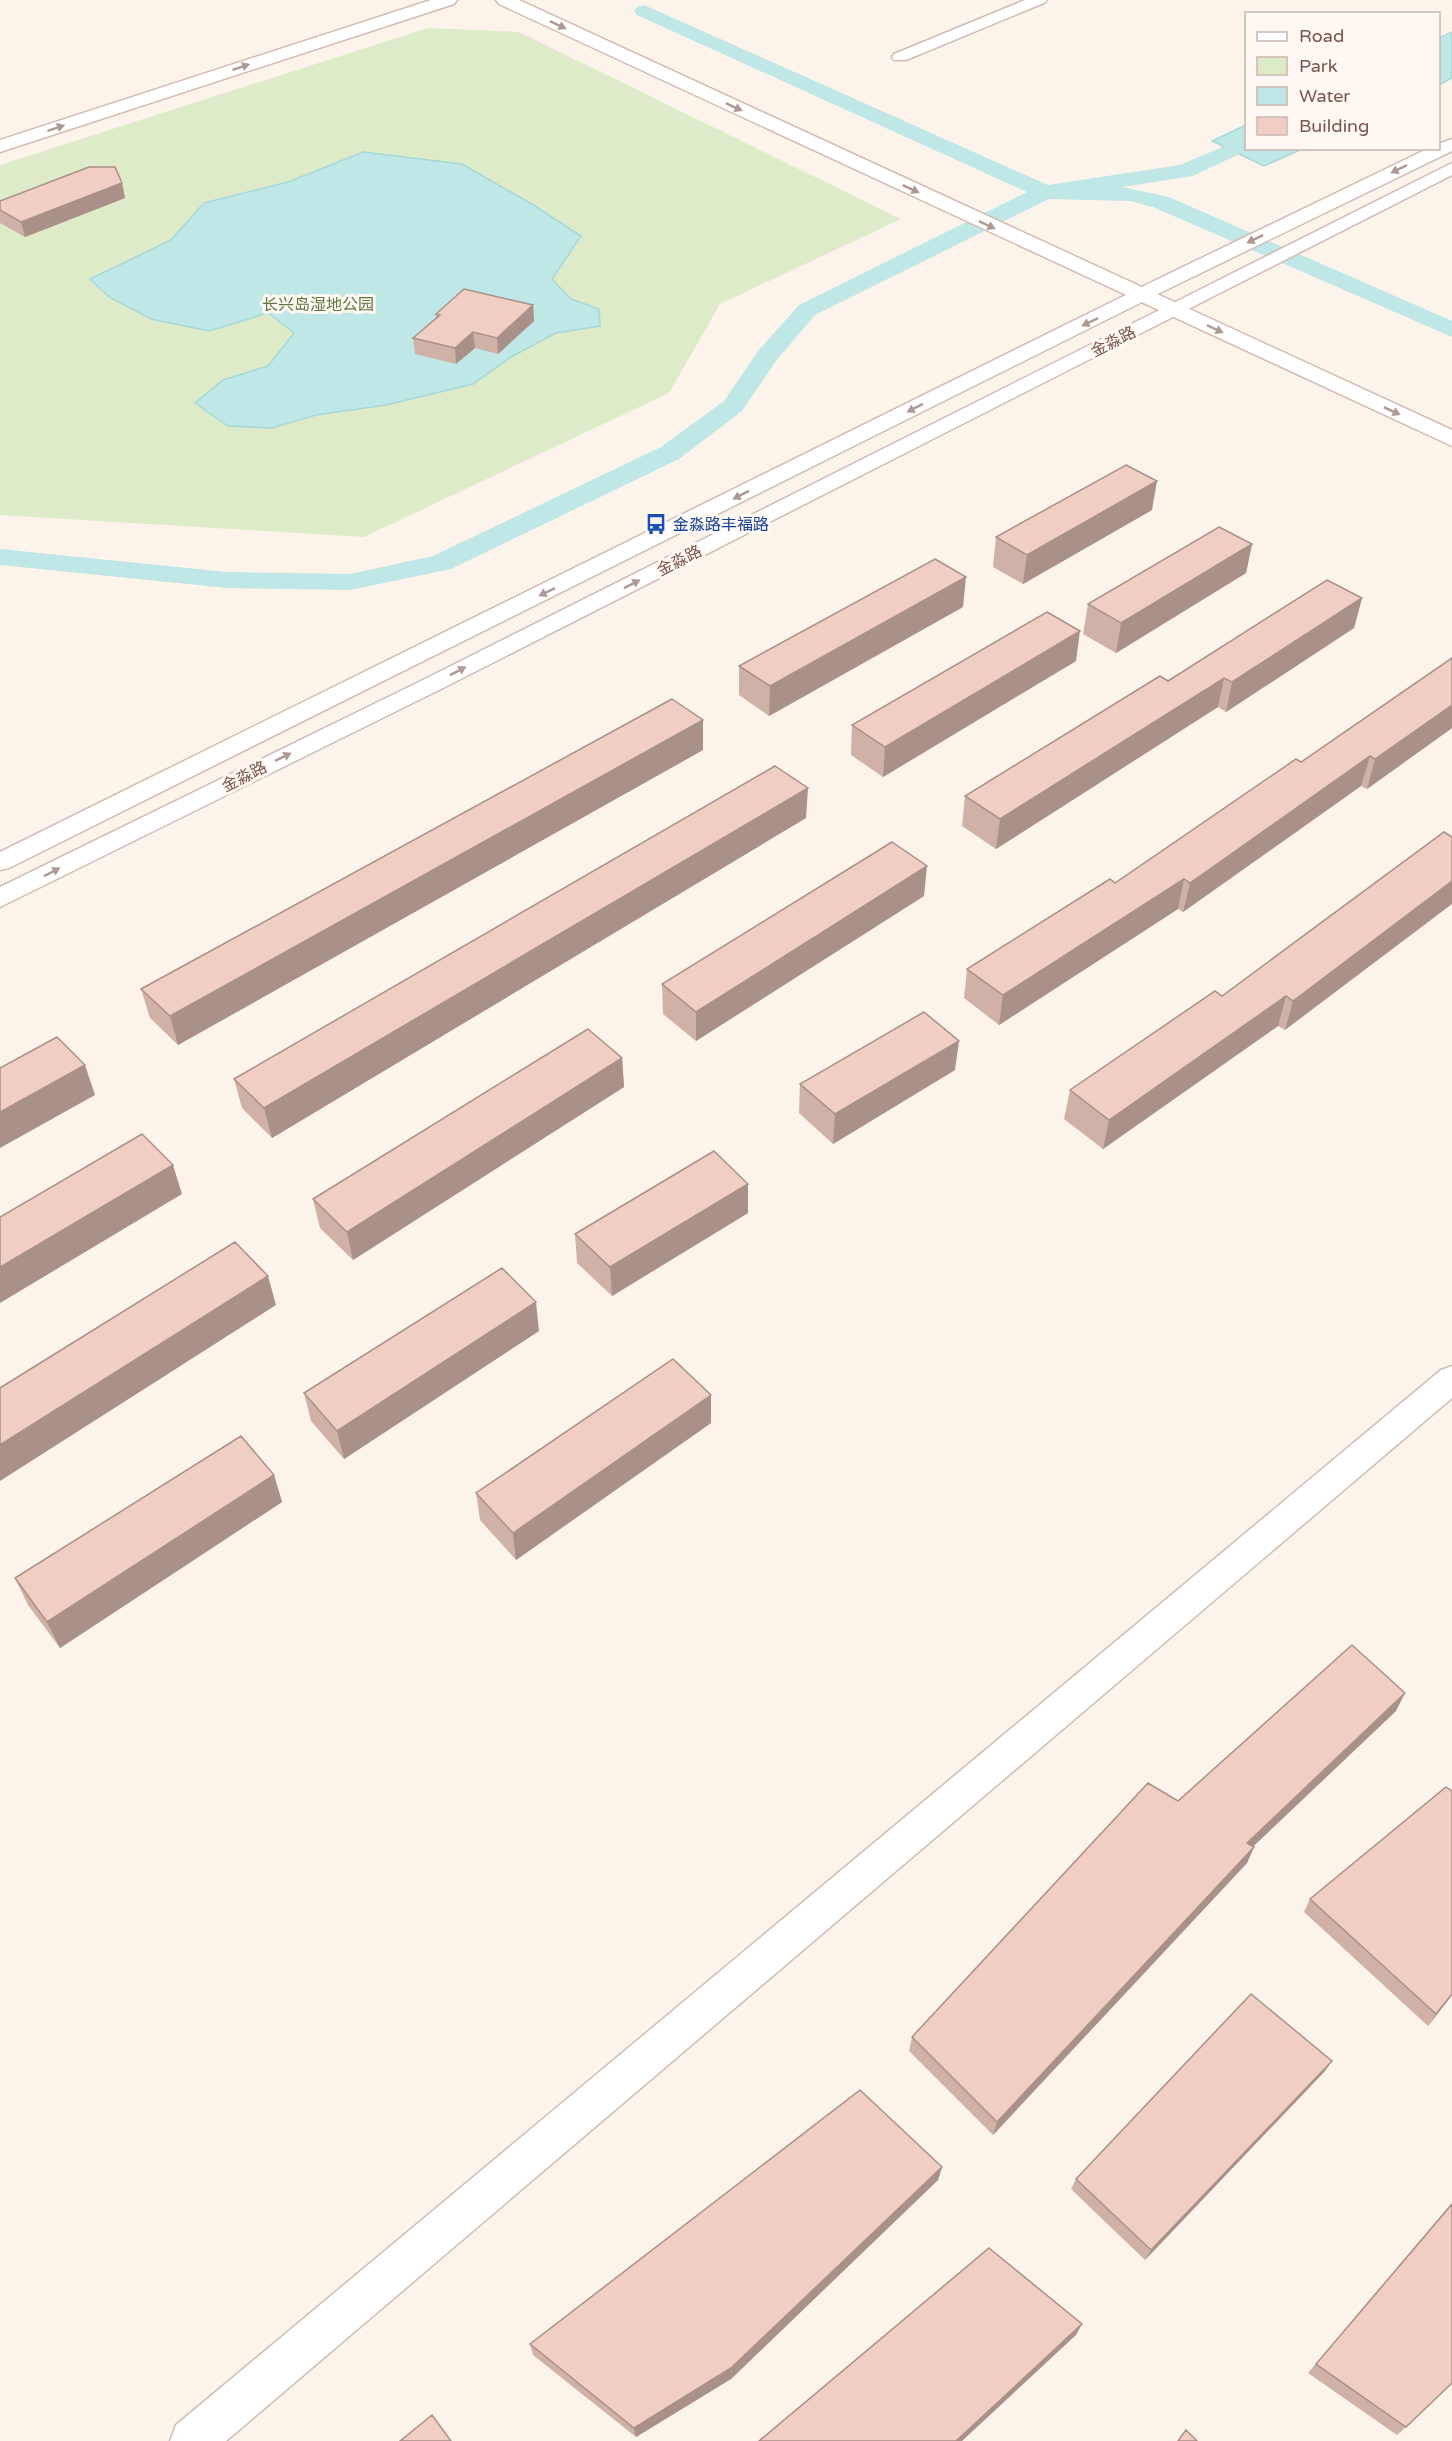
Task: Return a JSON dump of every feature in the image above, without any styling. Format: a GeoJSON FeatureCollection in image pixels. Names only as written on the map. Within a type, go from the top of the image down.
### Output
{"type":"FeatureCollection","features":[{"type":"Feature","properties":{"kind":"street"},"geometry":{"type":"LineString","coordinates":[[57,109],[396,0]]}},
{"type":"Feature","properties":{"kind":"street"},"geometry":{"type":"LineString","coordinates":[[0,146],[448,0]]}},
{"type":"Feature","properties":{"kind":"street"},"geometry":{"type":"LineString","coordinates":[[505,0],[1452,439]]}},
{"type":"Feature","properties":{"kind":"street"},"geometry":{"type":"LineString","coordinates":[[900,57],[1039,0]]}},
{"type":"Feature","properties":{"kind":"street","name":"金淼路"},"geometry":{"type":"LineString","coordinates":[[0,862],[1163,284],[1440,150]]}},
{"type":"Feature","properties":{"kind":"street","name":"金淼路"},"geometry":{"type":"LineString","coordinates":[[0,898],[435,683],[1452,168]]}},
{"type":"Feature","properties":{"kind":"street"},"geometry":{"type":"LineString","coordinates":[[967,194],[1335,362]]}},
{"type":"Feature","properties":{"kind":"street"},"geometry":{"type":"LineString","coordinates":[[192,2441],[1452,1379]]}},
{"type":"Feature","properties":{"kind":"green space","name":"长兴岛湿地公园"},"geometry":{"type":"Polygon","coordinates":[[[428,28],[519,32],[901,219],[720,304],[669,393],[364,537],[0,515],[0,165],[428,28]]]}},
{"type":"Feature","properties":{"kind":"water"},"geometry":{"type":"Polygon","coordinates":[[[1452,32],[1452,78],[1440,84],[1440,38],[1452,32]]]}},
{"type":"Feature","properties":{"kind":"water"},"geometry":{"type":"Polygon","coordinates":[[[1245,125],[1245,150],[1300,150],[1264,166],[1212,141],[1245,125]]]}},
{"type":"Feature","properties":{"kind":"water"},"geometry":{"type":"Polygon","coordinates":[[[363,152],[462,164],[535,206],[581,236],[552,279],[571,299],[599,309],[600,326],[556,333],[511,357],[473,384],[386,405],[316,415],[272,428],[228,426],[195,403],[223,380],[268,366],[294,333],[268,313],[209,331],[151,319],[109,297],[90,279],[171,240],[204,203],[288,182],[363,152]]]}},
{"type":"Feature","properties":{"kind":"building"},"geometry":{"type":"Polygon","coordinates":[[[89,167],[115,167],[122,183],[21,222],[0,210],[0,201],[89,167]]]}},
{"type":"Feature","properties":{"kind":"building"},"geometry":{"type":"Polygon","coordinates":[[[464,289],[533,305],[497,338],[473,332],[455,348],[413,338],[440,315],[436,314],[464,289]]]}},
{"type":"Feature","properties":{"kind":"building"},"geometry":{"type":"Polygon","coordinates":[[[1126,465],[1157,481],[1027,555],[996,537],[1126,465]]]}},
{"type":"Feature","properties":{"kind":"building"},"geometry":{"type":"Polygon","coordinates":[[[1219,527],[1252,544],[1121,623],[1088,604],[1219,527]]]}},
{"type":"Feature","properties":{"kind":"building"},"geometry":{"type":"Polygon","coordinates":[[[935,559],[966,577],[770,686],[739,666],[935,559]]]}},
{"type":"Feature","properties":{"kind":"building"},"geometry":{"type":"Polygon","coordinates":[[[1327,580],[1362,598],[1232,682],[1224,678],[1000,819],[965,796],[1160,676],[1168,681],[1327,580]]]}},
{"type":"Feature","properties":{"kind":"building"},"geometry":{"type":"Polygon","coordinates":[[[1047,612],[1080,631],[885,747],[852,725],[1047,612]]]}},
{"type":"Feature","properties":{"kind":"building"},"geometry":{"type":"Polygon","coordinates":[[[1452,658],[1452,705],[1375,759],[1370,756],[1190,883],[1184,879],[1003,995],[967,969],[1110,879],[1115,883],[1296,759],[1301,762],[1452,658]]]}},
{"type":"Feature","properties":{"kind":"building"},"geometry":{"type":"Polygon","coordinates":[[[672,699],[703,720],[170,1016],[141,989],[672,699]]]}},
{"type":"Feature","properties":{"kind":"building"},"geometry":{"type":"Polygon","coordinates":[[[775,766],[808,788],[264,1108],[234,1079],[775,766]]]}},
{"type":"Feature","properties":{"kind":"building"},"geometry":{"type":"Polygon","coordinates":[[[1444,832],[1452,837],[1452,881],[1293,1001],[1286,996],[1109,1120],[1070,1090],[1215,991],[1222,996],[1444,832]]]}},
{"type":"Feature","properties":{"kind":"building"},"geometry":{"type":"Polygon","coordinates":[[[892,842],[927,866],[696,1012],[662,984],[892,842]]]}},
{"type":"Feature","properties":{"kind":"building"},"geometry":{"type":"Polygon","coordinates":[[[924,1012],[959,1041],[835,1114],[800,1084],[924,1012]]]}},
{"type":"Feature","properties":{"kind":"building"},"geometry":{"type":"Polygon","coordinates":[[[588,1029],[622,1058],[347,1232],[313,1199],[588,1029]]]}},
{"type":"Feature","properties":{"kind":"building"},"geometry":{"type":"Polygon","coordinates":[[[57,1037],[85,1065],[0,1112],[0,1068],[57,1037]]]}},
{"type":"Feature","properties":{"kind":"building"},"geometry":{"type":"Polygon","coordinates":[[[142,1134],[173,1165],[0,1267],[0,1217],[142,1134]]]}},
{"type":"Feature","properties":{"kind":"building"},"geometry":{"type":"Polygon","coordinates":[[[714,1151],[748,1184],[610,1267],[575,1234],[714,1151]]]}},
{"type":"Feature","properties":{"kind":"building"},"geometry":{"type":"Polygon","coordinates":[[[235,1242],[268,1276],[0,1445],[0,1388],[235,1242]]]}},
{"type":"Feature","properties":{"kind":"building"},"geometry":{"type":"Polygon","coordinates":[[[502,1268],[536,1302],[337,1431],[304,1393],[502,1268]]]}},
{"type":"Feature","properties":{"kind":"building"},"geometry":{"type":"Polygon","coordinates":[[[673,1359],[711,1395],[513,1533],[476,1493],[673,1359]]]}},
{"type":"Feature","properties":{"kind":"building"},"geometry":{"type":"Polygon","coordinates":[[[241,1436],[274,1475],[47,1622],[15,1578],[241,1436]]]}},
{"type":"Feature","properties":{"kind":"building"},"geometry":{"type":"Polygon","coordinates":[[[1352,1645],[1405,1693],[1247,1843],[1254,1847],[997,2122],[912,2037],[1148,1783],[1178,1801],[1352,1645]]]}},
{"type":"Feature","properties":{"kind":"building"},"geometry":{"type":"Polygon","coordinates":[[[1446,1787],[1452,1791],[1452,1994],[1436,2014],[1310,1899],[1446,1787]]]}},
{"type":"Feature","properties":{"kind":"building"},"geometry":{"type":"Polygon","coordinates":[[[1251,1994],[1332,2061],[1151,2250],[1076,2179],[1251,1994]]]}},
{"type":"Feature","properties":{"kind":"building"},"geometry":{"type":"Polygon","coordinates":[[[860,2090],[942,2167],[731,2368],[634,2428],[530,2344],[860,2090]]]}},
{"type":"Feature","properties":{"kind":"building"},"geometry":{"type":"Polygon","coordinates":[[[1452,2204],[1452,2383],[1406,2427],[1316,2364],[1452,2204]]]}},
{"type":"Feature","properties":{"kind":"building"},"geometry":{"type":"Polygon","coordinates":[[[989,2248],[1082,2324],[956,2441],[759,2441],[989,2248]]]}},
{"type":"Feature","properties":{"kind":"building"},"geometry":{"type":"Polygon","coordinates":[[[432,2415],[451,2441],[400,2441],[432,2415]]]}},
{"type":"Feature","properties":{"kind":"building"},"geometry":{"type":"Polygon","coordinates":[[[1186,2430],[1197,2441],[1178,2441],[1186,2430]]]}},
{"type":"Feature","properties":{"kind":"waterway"},"geometry":{"type":"LineString","coordinates":[[644,11],[1045,192]]}},
{"type":"Feature","properties":{"kind":"waterway"},"geometry":{"type":"LineString","coordinates":[[1045,192],[1185,171],[1245,143]]}},
{"type":"Feature","properties":{"kind":"waterway"},"geometry":{"type":"LineString","coordinates":[[0,557],[227,580],[350,582],[441,563],[670,453],[733,406],[767,356],[807,310],[1045,192]]}},
{"type":"Feature","properties":{"kind":"waterway"},"geometry":{"type":"LineString","coordinates":[[1045,192],[1130,194],[1161,202],[1452,330]]}},
{"type":"Feature","properties":{"kind":"place","name":"金淼路丰福路"},"geometry":{"type":"Point","coordinates":[656,524]}}]}
